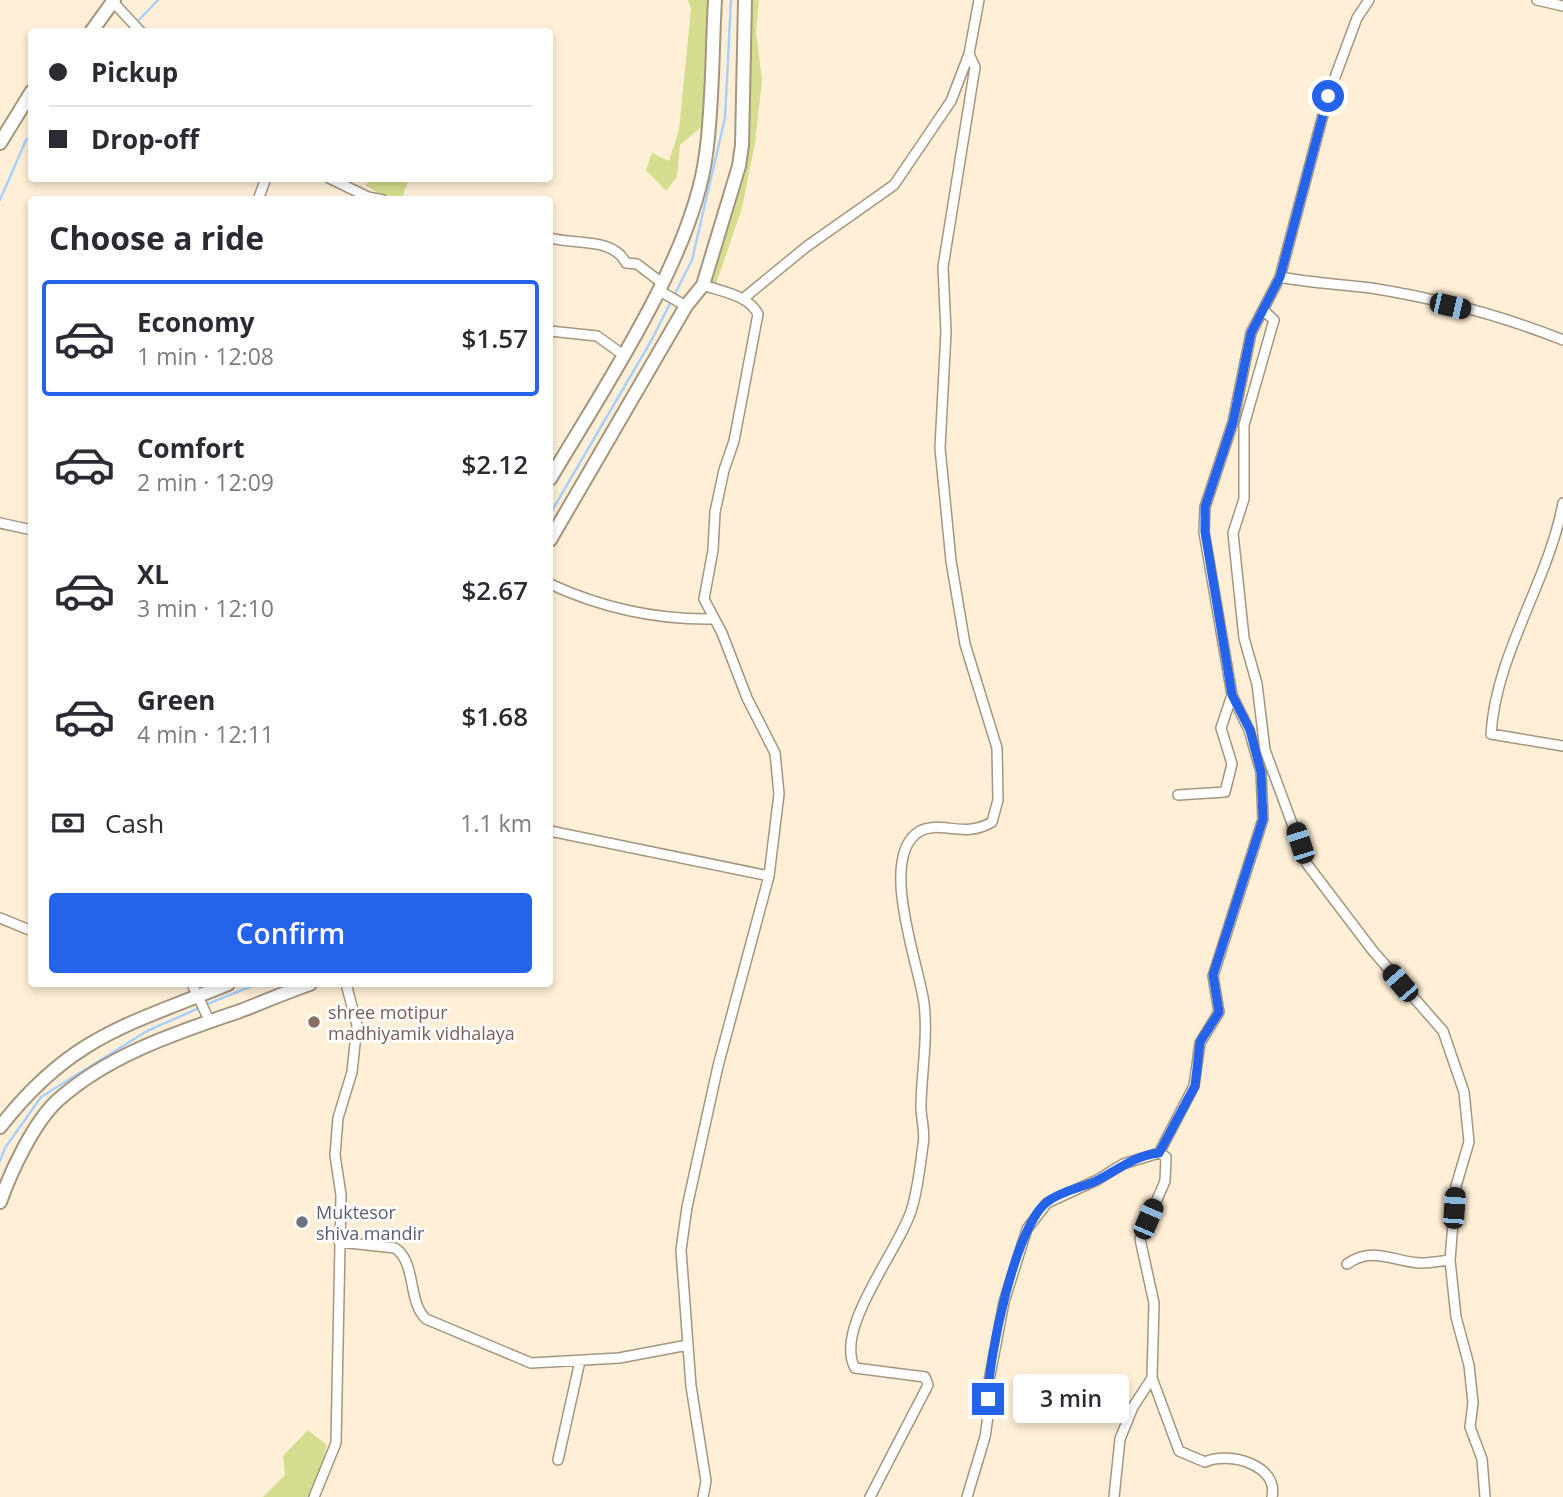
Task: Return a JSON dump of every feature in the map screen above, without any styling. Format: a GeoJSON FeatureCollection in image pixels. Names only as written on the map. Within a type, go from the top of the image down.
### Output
{"type":"FeatureCollection","features":[{"type":"Feature","properties":{"kind":"main road"},"geometry":{"type":"LineString","coordinates":[[553,474],[660,286],[687,224],[706,156],[715,0]]}},
{"type":"Feature","properties":{"kind":"main road"},"geometry":{"type":"LineString","coordinates":[[553,535],[687,306],[703,285],[742,145],[745,0]]}},
{"type":"Feature","properties":{"kind":"main road"},"geometry":{"type":"LineString","coordinates":[[94,28],[114,1]]}},
{"type":"Feature","properties":{"kind":"main road"},"geometry":{"type":"LineString","coordinates":[[0,143],[28,98]]}},
{"type":"Feature","properties":{"kind":"main road"},"geometry":{"type":"LineString","coordinates":[[0,1127],[28,1091],[70,1055],[119,1026],[199,998],[222,987]]}},
{"type":"Feature","properties":{"kind":"main road"},"geometry":{"type":"LineString","coordinates":[[0,1202],[22,1154],[57,1102],[110,1063],[207,1016],[300,987]]}},
{"type":"Feature","properties":{"kind":"street"},"geometry":{"type":"LineString","coordinates":[[744,299],[806,247],[894,185],[951,101],[969,54],[979,0]]}},
{"type":"Feature","properties":{"kind":"street"},"geometry":{"type":"LineString","coordinates":[[967,1497],[985,1437],[989,1381],[1004,1302],[1027,1229],[1047,1203],[1097,1180],[1123,1164],[1159,1153],[1195,1086],[1200,1042],[1219,1012],[1213,975],[1263,819],[1261,772],[1250,730],[1232,695],[1205,532],[1205,507],[1233,422],[1251,333],[1280,277],[1328,96],[1357,18],[1368,0]]}},
{"type":"Feature","properties":{"kind":"street"},"geometry":{"type":"LineString","coordinates":[[1537,0],[1563,6]]}},
{"type":"Feature","properties":{"kind":"street"},"geometry":{"type":"LineString","coordinates":[[114,1],[122,14],[137,28]]}},
{"type":"Feature","properties":{"kind":"street"},"geometry":{"type":"LineString","coordinates":[[870,1497],[928,1385],[925,1377],[915,1374],[855,1368],[851,1351],[853,1332],[864,1301],[900,1238],[913,1207],[924,1142],[921,1104],[924,1003],[905,920],[902,863],[908,845],[919,831],[931,828],[979,830],[992,822],[998,800],[997,748],[965,644],[951,561],[940,448],[946,332],[943,267],[975,67],[969,54]]}},
{"type":"Feature","properties":{"kind":"street"},"geometry":{"type":"LineString","coordinates":[[337,182],[366,196]]}},
{"type":"Feature","properties":{"kind":"street"},"geometry":{"type":"LineString","coordinates":[[553,238],[610,246],[621,253],[626,263],[637,264],[687,306]]}},
{"type":"Feature","properties":{"kind":"street"},"geometry":{"type":"LineString","coordinates":[[1280,277],[1315,284],[1370,288],[1476,312],[1563,340]]}},
{"type":"Feature","properties":{"kind":"street"},"geometry":{"type":"LineString","coordinates":[[703,285],[744,299],[753,305],[758,314],[734,441],[724,470],[715,512],[713,550],[704,587],[704,599],[775,754],[779,794],[769,876],[732,1008],[687,1207],[681,1250],[697,1433],[706,1481],[703,1497]]}},
{"type":"Feature","properties":{"kind":"street"},"geometry":{"type":"LineString","coordinates":[[1263,310],[1273,320],[1244,425],[1244,499],[1233,533],[1244,638],[1257,684],[1265,750],[1307,864],[1373,951],[1443,1031],[1464,1092],[1469,1142],[1456,1186],[1450,1259],[1456,1317],[1469,1365],[1473,1403],[1470,1427],[1482,1459],[1485,1497]]}},
{"type":"Feature","properties":{"kind":"street"},"geometry":{"type":"LineString","coordinates":[[553,331],[597,336],[622,354]]}},
{"type":"Feature","properties":{"kind":"street"},"geometry":{"type":"LineString","coordinates":[[1563,503],[1556,538],[1493,704],[1491,734],[1563,746]]}},
{"type":"Feature","properties":{"kind":"street"},"geometry":{"type":"LineString","coordinates":[[0,523],[28,529]]}},
{"type":"Feature","properties":{"kind":"street"},"geometry":{"type":"LineString","coordinates":[[553,585],[619,610],[657,616],[715,619]]}},
{"type":"Feature","properties":{"kind":"street"},"geometry":{"type":"LineString","coordinates":[[1178,795],[1226,792],[1233,764],[1221,728],[1232,695]]}},
{"type":"Feature","properties":{"kind":"street"},"geometry":{"type":"LineString","coordinates":[[553,832],[769,876]]}},
{"type":"Feature","properties":{"kind":"street"},"geometry":{"type":"LineString","coordinates":[[0,918],[28,929]]}},
{"type":"Feature","properties":{"kind":"street"},"geometry":{"type":"LineString","coordinates":[[194,987],[207,1016]]}},
{"type":"Feature","properties":{"kind":"street"},"geometry":{"type":"LineString","coordinates":[[314,1497],[336,1443],[341,1195],[335,1155],[338,1118],[352,1072],[358,1025],[347,987]]}},
{"type":"Feature","properties":{"kind":"street"},"geometry":{"type":"LineString","coordinates":[[1159,1153],[1166,1157],[1165,1181],[1140,1239],[1154,1303],[1152,1378],[1179,1451],[1205,1462],[1219,1456],[1232,1456],[1260,1469],[1272,1484],[1272,1497]]}},
{"type":"Feature","properties":{"kind":"street"},"geometry":{"type":"LineString","coordinates":[[339,1242],[380,1245],[401,1252],[417,1308],[426,1319],[531,1363],[580,1361],[688,1345]]}},
{"type":"Feature","properties":{"kind":"street"},"geometry":{"type":"LineString","coordinates":[[1347,1264],[1353,1259],[1387,1254],[1421,1263],[1450,1259]]}},
{"type":"Feature","properties":{"kind":"street"},"geometry":{"type":"LineString","coordinates":[[558,1460],[580,1361]]}},
{"type":"Feature","properties":{"kind":"street"},"geometry":{"type":"LineString","coordinates":[[1114,1497],[1120,1439],[1133,1407],[1152,1378]]}},
{"type":"Feature","properties":{"kind":"green space"},"geometry":{"type":"Polygon","coordinates":[[[688,0],[712,0],[706,123],[680,145],[677,177],[666,191],[646,170],[652,153],[669,161],[679,130],[691,9],[688,0]]]}},
{"type":"Feature","properties":{"kind":"green space"},"geometry":{"type":"Polygon","coordinates":[[[749,0],[759,0],[756,32],[762,80],[755,143],[742,208],[716,284],[706,278],[742,176],[748,115],[749,0]]]}},
{"type":"Feature","properties":{"kind":"green space"},"geometry":{"type":"Polygon","coordinates":[[[370,182],[408,182],[403,196],[378,193],[365,185],[370,182]]]}},
{"type":"Feature","properties":{"kind":"green space"},"geometry":{"type":"Polygon","coordinates":[[[308,1430],[327,1445],[312,1497],[263,1497],[285,1475],[283,1456],[308,1430]]]}},
{"type":"Feature","properties":{"kind":"waterway"},"geometry":{"type":"LineString","coordinates":[[136,23],[158,0]]}},
{"type":"Feature","properties":{"kind":"waterway"},"geometry":{"type":"LineString","coordinates":[[553,509],[651,341],[692,260],[725,118],[731,0]]}},
{"type":"Feature","properties":{"kind":"waterway"},"geometry":{"type":"LineString","coordinates":[[0,200],[28,139]]}},
{"type":"Feature","properties":{"kind":"waterway"},"geometry":{"type":"LineString","coordinates":[[205,1005],[250,987]]}},
{"type":"Feature","properties":{"kind":"waterway"},"geometry":{"type":"LineString","coordinates":[[0,1161],[5,1148],[41,1097],[147,1031],[199,1008]]}},
{"type":"Feature","properties":{"kind":"place","name":"shree motipur madhiyamik vidhalaya"},"geometry":{"type":"Point","coordinates":[314,1022]}},
{"type":"Feature","properties":{"kind":"place","name":"Muktesor shiva mandir"},"geometry":{"type":"Point","coordinates":[302,1222]}},
{"type":"Feature","properties":{"kind":"route"},"geometry":{"type":"LineString","coordinates":[[988,1399],[1004,1302],[1027,1229],[1034,1217],[1047,1203],[1064,1194],[1097,1180],[1123,1164],[1159,1153],[1195,1086],[1200,1042],[1219,1012],[1213,975],[1263,819],[1261,772],[1250,730],[1232,695],[1205,532],[1205,507],[1233,422],[1251,333],[1280,277],[1284,251],[1328,96]]}}]}
